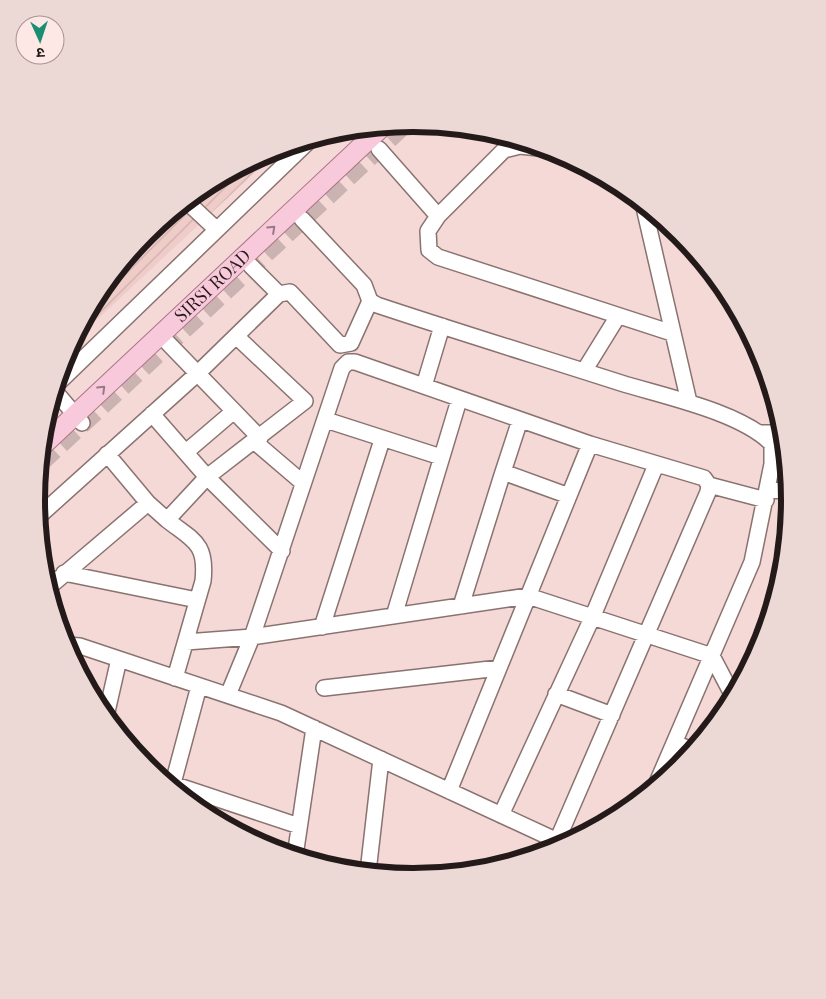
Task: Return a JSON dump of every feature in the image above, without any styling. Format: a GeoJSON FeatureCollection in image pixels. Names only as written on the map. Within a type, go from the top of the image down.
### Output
{"type":"FeatureCollection","features":[{"type":"Feature","properties":{"kind":"main road","name":"SIRSI ROAD"},"geometry":{"type":"LineString","coordinates":[[50,440],[79,419],[375,134]]}},
{"type":"Feature","properties":{"kind":"street"},"geometry":{"type":"LineString","coordinates":[[517,147],[509,148],[438,216],[428,231],[429,250],[438,257],[672,333]]}},
{"type":"Feature","properties":{"kind":"street"},"geometry":{"type":"LineString","coordinates":[[379,149],[438,216]]}},
{"type":"Feature","properties":{"kind":"street"},"geometry":{"type":"LineString","coordinates":[[68,374],[300,150]]}},
{"type":"Feature","properties":{"kind":"street"},"geometry":{"type":"LineString","coordinates":[[192,206],[216,229]]}},
{"type":"Feature","properties":{"kind":"street"},"geometry":{"type":"LineString","coordinates":[[645,214],[689,402]]}},
{"type":"Feature","properties":{"kind":"street"},"geometry":{"type":"LineString","coordinates":[[302,219],[364,285],[370,301],[377,306],[689,402],[761,433],[772,444],[773,454],[767,495],[752,562],[664,769]]}},
{"type":"Feature","properties":{"kind":"street"},"geometry":{"type":"LineString","coordinates":[[251,266],[280,294]]}},
{"type":"Feature","properties":{"kind":"street"},"geometry":{"type":"LineString","coordinates":[[45,510],[198,373],[280,294],[290,292],[340,345],[344,346],[351,343],[370,301]]}},
{"type":"Feature","properties":{"kind":"street"},"geometry":{"type":"LineString","coordinates":[[584,371],[618,316]]}},
{"type":"Feature","properties":{"kind":"street"},"geometry":{"type":"LineString","coordinates":[[424,386],[442,326]]}},
{"type":"Feature","properties":{"kind":"street"},"geometry":{"type":"LineString","coordinates":[[167,520],[207,477],[258,440],[305,401],[237,337]]}},
{"type":"Feature","properties":{"kind":"street"},"geometry":{"type":"LineString","coordinates":[[168,343],[234,410],[258,440],[304,482]]}},
{"type":"Feature","properties":{"kind":"street"},"geometry":{"type":"LineString","coordinates":[[228,695],[252,637],[282,551],[342,368],[348,362],[424,386],[459,400],[590,444],[704,478],[709,484],[767,495],[781,493]]}},
{"type":"Feature","properties":{"kind":"street"},"geometry":{"type":"LineString","coordinates":[[60,397],[79,419]]}},
{"type":"Feature","properties":{"kind":"street"},"geometry":{"type":"LineString","coordinates":[[394,616],[459,400]]}},
{"type":"Feature","properties":{"kind":"street"},"geometry":{"type":"LineString","coordinates":[[186,452],[234,410]]}},
{"type":"Feature","properties":{"kind":"street"},"geometry":{"type":"LineString","coordinates":[[152,414],[207,477],[282,551]]}},
{"type":"Feature","properties":{"kind":"street"},"geometry":{"type":"LineString","coordinates":[[326,420],[441,458]]}},
{"type":"Feature","properties":{"kind":"street"},"geometry":{"type":"LineString","coordinates":[[461,606],[520,420]]}},
{"type":"Feature","properties":{"kind":"street"},"geometry":{"type":"LineString","coordinates":[[761,433],[775,433]]}},
{"type":"Feature","properties":{"kind":"street"},"geometry":{"type":"LineString","coordinates":[[322,627],[382,440]]}},
{"type":"Feature","properties":{"kind":"street"},"geometry":{"type":"LineString","coordinates":[[449,791],[590,444]]}},
{"type":"Feature","properties":{"kind":"street"},"geometry":{"type":"LineString","coordinates":[[107,454],[148,503],[197,543],[203,553],[203,581],[175,678]]}},
{"type":"Feature","properties":{"kind":"street"},"geometry":{"type":"LineString","coordinates":[[501,815],[592,618],[656,465]]}},
{"type":"Feature","properties":{"kind":"street"},"geometry":{"type":"LineString","coordinates":[[503,472],[569,496]]}},
{"type":"Feature","properties":{"kind":"street"},"geometry":{"type":"LineString","coordinates":[[564,835],[612,716],[648,636],[708,492],[709,484]]}},
{"type":"Feature","properties":{"kind":"street"},"geometry":{"type":"LineString","coordinates":[[55,582],[148,503]]}},
{"type":"Feature","properties":{"kind":"street"},"geometry":{"type":"LineString","coordinates":[[64,573],[197,600]]}},
{"type":"Feature","properties":{"kind":"street"},"geometry":{"type":"LineString","coordinates":[[186,642],[252,637],[528,596],[712,656],[729,688]]}},
{"type":"Feature","properties":{"kind":"street"},"geometry":{"type":"LineString","coordinates":[[76,646],[281,713],[553,839]]}},
{"type":"Feature","properties":{"kind":"street"},"geometry":{"type":"LineString","coordinates":[[108,706],[119,659]]}},
{"type":"Feature","properties":{"kind":"street"},"geometry":{"type":"LineString","coordinates":[[324,688],[499,668]]}},
{"type":"Feature","properties":{"kind":"street"},"geometry":{"type":"LineString","coordinates":[[175,780],[199,686]]}},
{"type":"Feature","properties":{"kind":"street"},"geometry":{"type":"LineString","coordinates":[[556,694],[612,716]]}},
{"type":"Feature","properties":{"kind":"street"},"geometry":{"type":"LineString","coordinates":[[296,848],[314,728]]}},
{"type":"Feature","properties":{"kind":"street"},"geometry":{"type":"LineString","coordinates":[[674,743],[685,747]]}},
{"type":"Feature","properties":{"kind":"street"},"geometry":{"type":"LineString","coordinates":[[369,864],[381,759]]}},
{"type":"Feature","properties":{"kind":"street"},"geometry":{"type":"LineString","coordinates":[[189,791],[299,826]]}},
{"type":"Feature","properties":{"kind":"shaded area"},"geometry":{"type":"Polygon","coordinates":[[[265,163],[87,329],[94,315],[121,275],[170,223],[229,181],[265,163]]]}},
{"type":"Feature","properties":{"kind":"tunnel"},"geometry":{"type":"LineString","coordinates":[[48,456],[396,132]]}}]}
